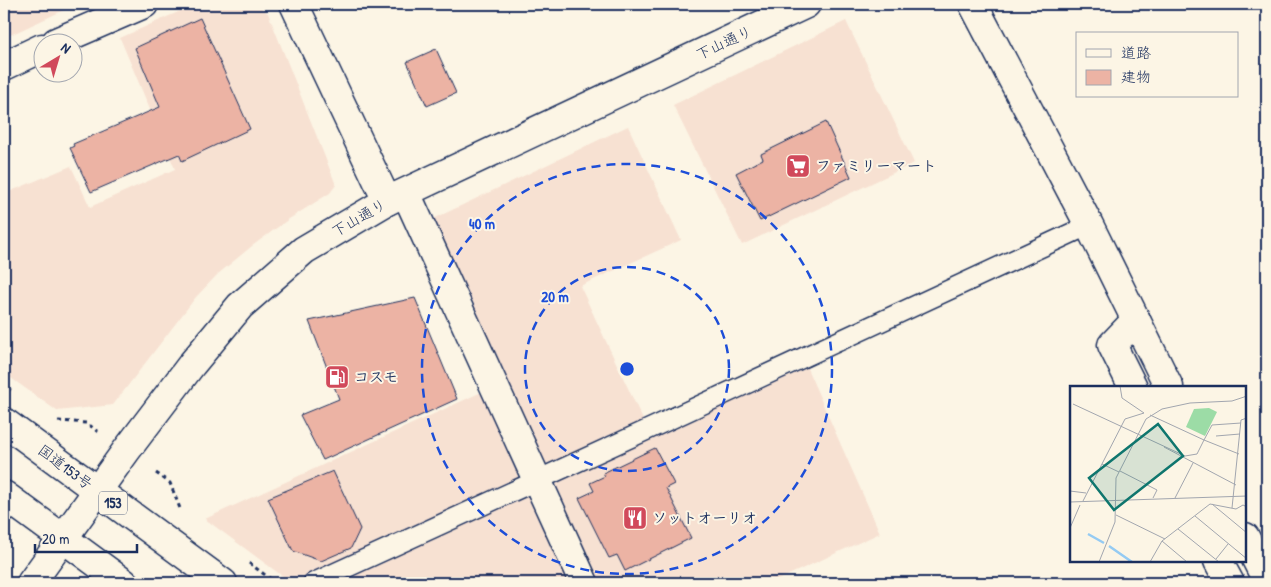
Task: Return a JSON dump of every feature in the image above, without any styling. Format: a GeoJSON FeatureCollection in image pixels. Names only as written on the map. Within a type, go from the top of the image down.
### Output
{"type":"FeatureCollection","features":[{"type":"Feature","properties":{"kind":"main road"},"geometry":{"type":"LineString","coordinates":[[79,32],[144,4]]}},
{"type":"Feature","properties":{"kind":"main road"},"geometry":{"type":"LineString","coordinates":[[294,4],[397,197],[537,481],[584,583]]}},
{"type":"Feature","properties":{"kind":"main road","name":"下山通り"},"geometry":{"type":"LineString","coordinates":[[30,583],[96,491],[192,364],[240,306],[304,250],[397,197],[806,4]]}},
{"type":"Feature","properties":{"kind":"main road"},"geometry":{"type":"LineString","coordinates":[[973,4],[1089,225],[1169,386]]}},
{"type":"Feature","properties":{"kind":"main road"},"geometry":{"type":"LineString","coordinates":[[4,66],[32,53]]}},
{"type":"Feature","properties":{"kind":"main road"},"geometry":{"type":"LineString","coordinates":[[1132,386],[1112,345],[1136,320]]}},
{"type":"Feature","properties":{"kind":"main road","name":"国道153号"},"geometry":{"type":"LineString","coordinates":[[4,422],[223,583]]}},
{"type":"Feature","properties":{"kind":"main road"},"geometry":{"type":"LineString","coordinates":[[4,495],[124,583]]}},
{"type":"Feature","properties":{"kind":"main road"},"geometry":{"type":"LineString","coordinates":[[1246,539],[1267,581]]}},
{"type":"Feature","properties":{"kind":"main road"},"geometry":{"type":"LineString","coordinates":[[1219,562],[1230,583]]}},
{"type":"Feature","properties":{"kind":"lane"},"geometry":{"type":"LineString","coordinates":[[313,583],[1089,225]]}},
{"type":"Feature","properties":{"kind":"path"},"geometry":{"type":"LineString","coordinates":[[4,384],[18,395]]}},
{"type":"Feature","properties":{"kind":"path"},"geometry":{"type":"LineString","coordinates":[[53,420],[76,424],[87,423],[98,432]]}},
{"type":"Feature","properties":{"kind":"path"},"geometry":{"type":"LineString","coordinates":[[156,473],[170,483],[182,514]]}},
{"type":"Feature","properties":{"kind":"path"},"geometry":{"type":"LineString","coordinates":[[244,560],[276,583]]}},
{"type":"Feature","properties":{"kind":"shaded area"},"geometry":{"type":"Polygon","coordinates":[[[4,4],[77,4],[4,38],[4,4]]]}},
{"type":"Feature","properties":{"kind":"shaded area"},"geometry":{"type":"Polygon","coordinates":[[[196,4],[257,4],[268,13],[336,185],[330,193],[289,219],[218,274],[196,297],[113,405],[57,411],[4,373],[4,194],[71,166],[90,207],[175,169],[120,38],[196,4]]]}},
{"type":"Feature","properties":{"kind":"shaded area"},"geometry":{"type":"Polygon","coordinates":[[[846,21],[914,163],[742,245],[673,105],[846,21]]]}},
{"type":"Feature","properties":{"kind":"shaded area"},"geometry":{"type":"Polygon","coordinates":[[[628,126],[681,240],[580,286],[643,420],[798,348],[880,533],[771,583],[594,583],[429,221],[628,126]]]}},
{"type":"Feature","properties":{"kind":"shaded area"},"geometry":{"type":"Polygon","coordinates":[[[486,390],[575,583],[292,583],[205,519],[486,390]]]}},
{"type":"Feature","properties":{"kind":"building"},"geometry":{"type":"Polygon","coordinates":[[[200,18],[250,129],[182,161],[179,154],[91,192],[70,148],[74,146],[73,144],[160,107],[135,48],[200,18]]]}},
{"type":"Feature","properties":{"kind":"building"},"geometry":{"type":"Polygon","coordinates":[[[436,49],[456,93],[427,106],[407,62],[436,49]]]}},
{"type":"Feature","properties":{"kind":"building","name":"ファミリーマート"},"geometry":{"type":"Polygon","coordinates":[[[826,122],[851,177],[760,221],[736,173],[763,159],[761,154],[826,122]]]}},
{"type":"Feature","properties":{"kind":"building"},"geometry":{"type":"Polygon","coordinates":[[[415,298],[457,399],[323,460],[300,415],[339,399],[309,321],[415,298]]]}},
{"type":"Feature","properties":{"kind":"building","name":"ソットオーリオ"},"geometry":{"type":"Polygon","coordinates":[[[655,448],[674,484],[666,488],[691,538],[625,571],[617,555],[609,558],[579,498],[594,491],[590,483],[605,476],[603,473],[655,448]]]}},
{"type":"Feature","properties":{"kind":"building"},"geometry":{"type":"Polygon","coordinates":[[[333,471],[360,529],[351,548],[321,561],[293,551],[268,498],[333,471]]]}},
{"type":"Feature","properties":{"kind":"place","name":"ファミリーマート"},"geometry":{"type":"Point","coordinates":[798,166]}},
{"type":"Feature","properties":{"kind":"place","name":"コスモ"},"geometry":{"type":"Point","coordinates":[337,377]}},
{"type":"Feature","properties":{"kind":"place","name":"ソットオーリオ"},"geometry":{"type":"Point","coordinates":[635,518]}}]}
